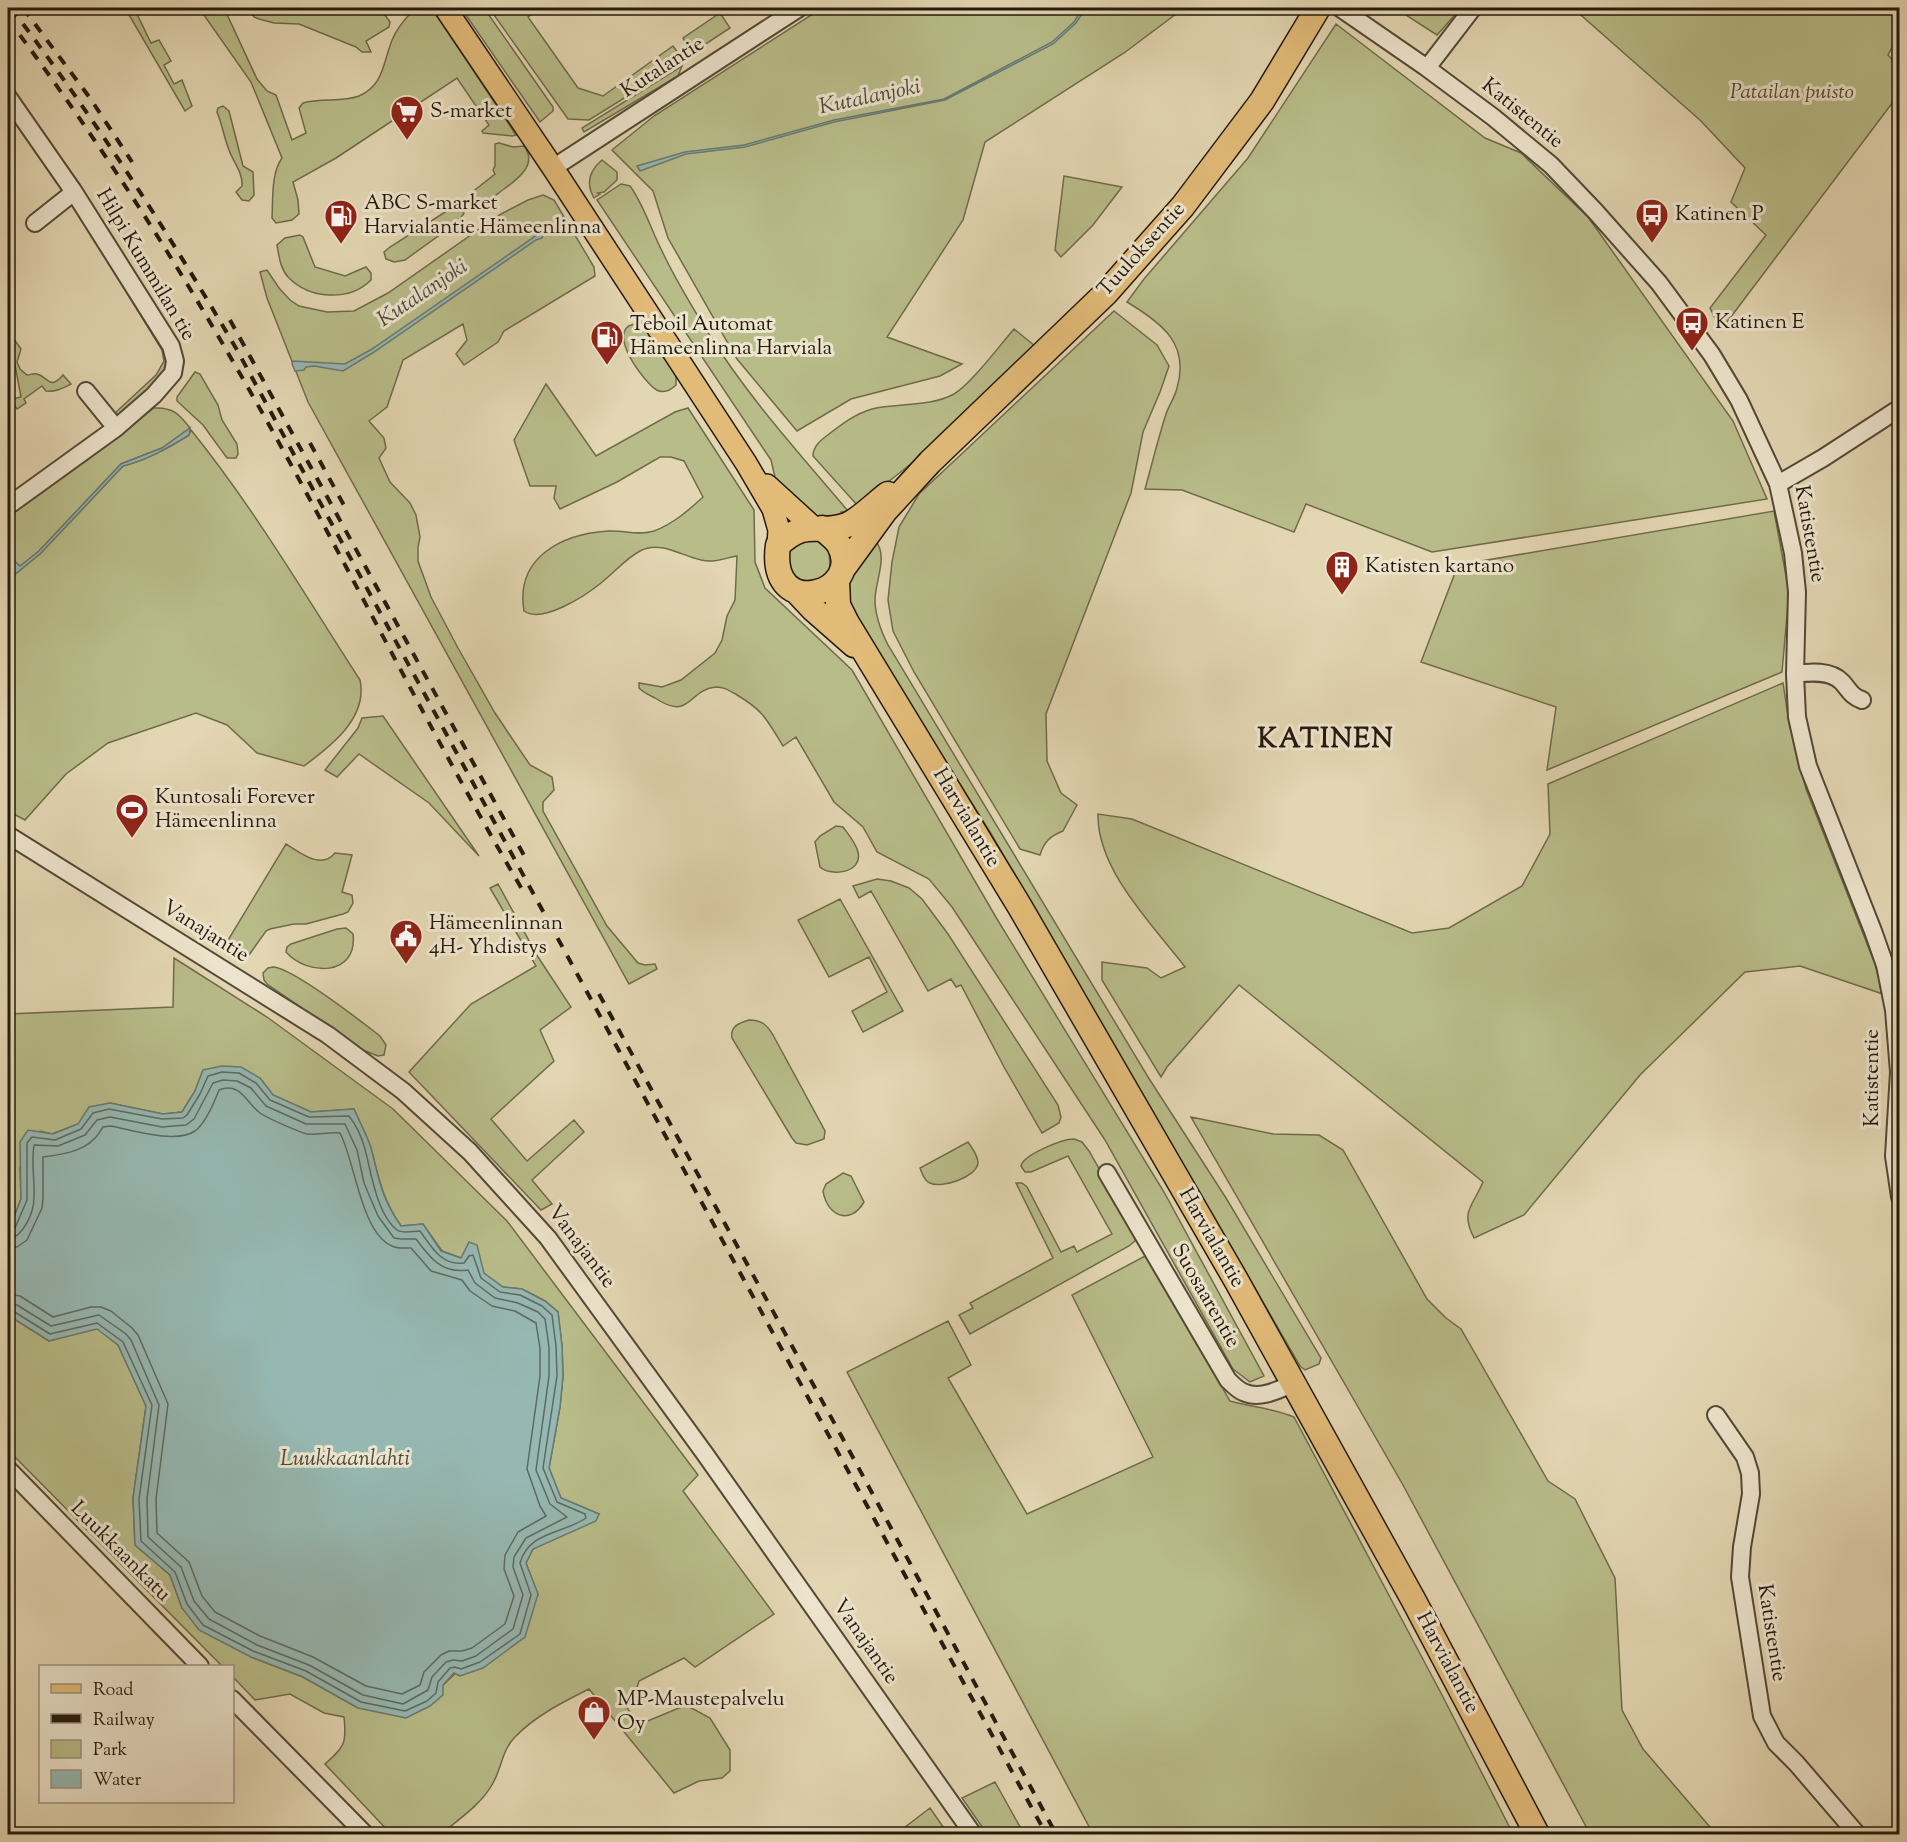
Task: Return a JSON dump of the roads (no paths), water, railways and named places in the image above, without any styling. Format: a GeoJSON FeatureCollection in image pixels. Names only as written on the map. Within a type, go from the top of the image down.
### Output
{"type":"FeatureCollection","features":[{"type":"Feature","properties":{"kind":"highway","name":"Tuuloksentie"},"geometry":{"type":"LineString","coordinates":[[839,575],[885,512],[930,462],[1106,293],[1183,206],[1262,101],[1313,16]]}},
{"type":"Feature","properties":{"kind":"highway","name":"Tuuloksentie"},"geometry":{"type":"LineString","coordinates":[[818,528],[837,528],[850,524],[930,462]]}},
{"type":"Feature","properties":{"kind":"highway"},"geometry":{"type":"LineString","coordinates":[[818,528],[838,544],[843,560],[839,575],[827,589],[818,593],[797,592],[781,578],[777,564],[778,545],[799,530],[818,528]]}},
{"type":"Feature","properties":{"kind":"highway","name":"Harvialantie"},"geometry":{"type":"LineString","coordinates":[[839,575],[838,605],[864,654],[880,676],[1020,907],[1294,1383],[1414,1601],[1537,1834]]}},
{"type":"Feature","properties":{"kind":"highway","name":"Harvialantie"},"geometry":{"type":"LineString","coordinates":[[797,592],[836,631],[864,654]]}},
{"type":"Feature","properties":{"kind":"main road"},"geometry":{"type":"LineString","coordinates":[[445,8],[746,463],[773,508],[779,530],[778,545]]}},
{"type":"Feature","properties":{"kind":"main road"},"geometry":{"type":"LineString","coordinates":[[746,463],[778,497],[818,528]]}},
{"type":"Feature","properties":{"kind":"street","name":"Kutalantie"},"geometry":{"type":"LineString","coordinates":[[553,168],[799,8]]}},
{"type":"Feature","properties":{"kind":"street","name":"Katistentie"},"geometry":{"type":"LineString","coordinates":[[1340,8],[1493,117],[1551,165],[1596,210],[1652,275],[1712,355],[1739,400],[1778,484],[1792,553],[1797,592],[1795,674],[1797,717],[1808,766],[1873,931],[1887,976],[1894,1010],[1899,1072],[1894,1156],[1899,1197]]}},
{"type":"Feature","properties":{"kind":"street"},"geometry":{"type":"LineString","coordinates":[[1427,68],[1473,8]]}},
{"type":"Feature","properties":{"kind":"street","name":"Hilpi Kummilan tie"},"geometry":{"type":"LineString","coordinates":[[8,97],[74,192],[171,346],[175,356],[173,373],[166,384],[116,428],[8,506]]}},
{"type":"Feature","properties":{"kind":"street"},"geometry":{"type":"LineString","coordinates":[[34,223],[74,192]]}},
{"type":"Feature","properties":{"kind":"street"},"geometry":{"type":"LineString","coordinates":[[86,391],[116,428]]}},
{"type":"Feature","properties":{"kind":"street"},"geometry":{"type":"LineString","coordinates":[[1778,484],[1897,415]]}},
{"type":"Feature","properties":{"kind":"street"},"geometry":{"type":"LineString","coordinates":[[1795,674],[1811,672],[1828,674],[1840,680],[1851,696],[1862,700]]}},
{"type":"Feature","properties":{"kind":"street","name":"Vanajantie"},"geometry":{"type":"LineString","coordinates":[[8,835],[328,1035],[403,1091],[470,1152],[548,1238],[712,1463],[973,1834]]}},
{"type":"Feature","properties":{"kind":"street","name":"Suosaarentie"},"geometry":{"type":"LineString","coordinates":[[1107,1173],[1228,1380],[1243,1392],[1260,1395],[1274,1393],[1294,1383]]}},
{"type":"Feature","properties":{"kind":"street","name":"Katistentie"},"geometry":{"type":"LineString","coordinates":[[1716,1415],[1745,1457],[1750,1473],[1751,1494],[1742,1546],[1740,1577],[1762,1716],[1776,1743],[1857,1834]]}},
{"type":"Feature","properties":{"kind":"street","name":"Luukkaankatu"},"geometry":{"type":"LineString","coordinates":[[8,1469],[199,1665]]}},
{"type":"Feature","properties":{"kind":"street"},"geometry":{"type":"LineString","coordinates":[[234,1701],[365,1834]]}},
{"type":"Feature","properties":{"kind":"water"},"geometry":{"type":"Polygon","coordinates":[[[1083,8],[1086,8],[1076,23],[1053,44],[945,100],[834,122],[745,147],[686,154],[640,171],[637,166],[685,152],[744,145],[834,120],[944,99],[1052,42],[1074,22],[1083,8]]]}},
{"type":"Feature","properties":{"kind":"water"},"geometry":{"type":"Polygon","coordinates":[[[563,217],[566,222],[544,234],[542,238],[343,371],[314,366],[295,371],[293,361],[345,364],[372,349],[563,217]]]}},
{"type":"Feature","properties":{"kind":"water"},"geometry":{"type":"Polygon","coordinates":[[[190,428],[189,435],[149,457],[123,466],[41,553],[8,580],[8,574],[13,570],[8,565],[8,555],[20,566],[39,551],[121,464],[162,448],[190,428]]]}},
{"type":"Feature","properties":{"kind":"water","name":"Luukkaanlahti"},"geometry":{"type":"Polygon","coordinates":[[[222,1066],[241,1067],[260,1078],[273,1095],[311,1112],[354,1109],[369,1143],[385,1197],[401,1226],[423,1224],[441,1251],[461,1258],[469,1242],[477,1245],[484,1273],[503,1287],[522,1289],[545,1301],[558,1312],[563,1376],[549,1468],[561,1498],[599,1514],[596,1521],[533,1549],[526,1563],[538,1594],[525,1637],[483,1668],[460,1676],[454,1673],[443,1685],[443,1695],[430,1706],[406,1718],[358,1708],[303,1677],[251,1657],[199,1630],[182,1608],[170,1575],[135,1545],[133,1498],[146,1406],[118,1345],[97,1329],[49,1341],[8,1315],[8,1232],[21,1199],[20,1142],[28,1130],[53,1134],[78,1124],[89,1107],[110,1103],[163,1114],[182,1112],[195,1091],[203,1070],[222,1066]]]}},
{"type":"Feature","properties":{"kind":"railway"},"geometry":{"type":"LineString","coordinates":[[11,8],[72,91],[129,176],[237,350],[1046,1834]]}},
{"type":"Feature","properties":{"kind":"railway"},"geometry":{"type":"LineString","coordinates":[[23,8],[90,98],[132,162]]}},
{"type":"Feature","properties":{"kind":"railway"},"geometry":{"type":"LineString","coordinates":[[8,19],[95,141],[203,310],[304,488],[450,761],[526,896]]}},
{"type":"Feature","properties":{"kind":"railway"},"geometry":{"type":"LineString","coordinates":[[230,320],[526,859]]}},
{"type":"Feature","properties":{"kind":"railway"},"geometry":{"type":"LineString","coordinates":[[310,443],[346,509]]}},
{"type":"Feature","properties":{"kind":"railway"},"geometry":{"type":"LineString","coordinates":[[599,994],[1056,1834]]}},
{"type":"Feature","properties":{"kind":"place","name":"S-market"},"geometry":{"type":"Point","coordinates":[407,141]}},
{"type":"Feature","properties":{"kind":"place","name":"Katinen P"},"geometry":{"type":"Point","coordinates":[1652,244]}},
{"type":"Feature","properties":{"kind":"place","name":"ABC S-market Harvialantie Hämeenlinna"},"geometry":{"type":"Point","coordinates":[341,245]}},
{"type":"Feature","properties":{"kind":"place","name":"Katinen E"},"geometry":{"type":"Point","coordinates":[1692,352]}},
{"type":"Feature","properties":{"kind":"place","name":"Teboil Automat Hämeenlinna Harviala"},"geometry":{"type":"Point","coordinates":[607,366]}},
{"type":"Feature","properties":{"kind":"place","name":"Katisten kartano"},"geometry":{"type":"Point","coordinates":[1342,596]}},
{"type":"Feature","properties":{"kind":"place","name":"Kuntosali Forever Hämeenlinna"},"geometry":{"type":"Point","coordinates":[132,839]}},
{"type":"Feature","properties":{"kind":"place","name":"Hämeenlinnan 4H- Yhdistys"},"geometry":{"type":"Point","coordinates":[406,965]}},
{"type":"Feature","properties":{"kind":"place","name":"MP-Maustepalvelu Oy"},"geometry":{"type":"Point","coordinates":[594,1741]}},
{"type":"Feature","properties":{"kind":"district","name":"KATINEN"},"geometry":{"type":"Point","coordinates":[1326,740]}},
{"type":"Feature","properties":{"kind":"park label","name":"Patailan puisto"},"geometry":{"type":"Point","coordinates":[1792,93]}},
{"type":"Feature","properties":{"kind":"water label","name":"Kutalanjoki"},"geometry":{"type":"Point","coordinates":[870,98]}},
{"type":"Feature","properties":{"kind":"water label","name":"Kutalanjoki"},"geometry":{"type":"Point","coordinates":[423,294]}}]}
